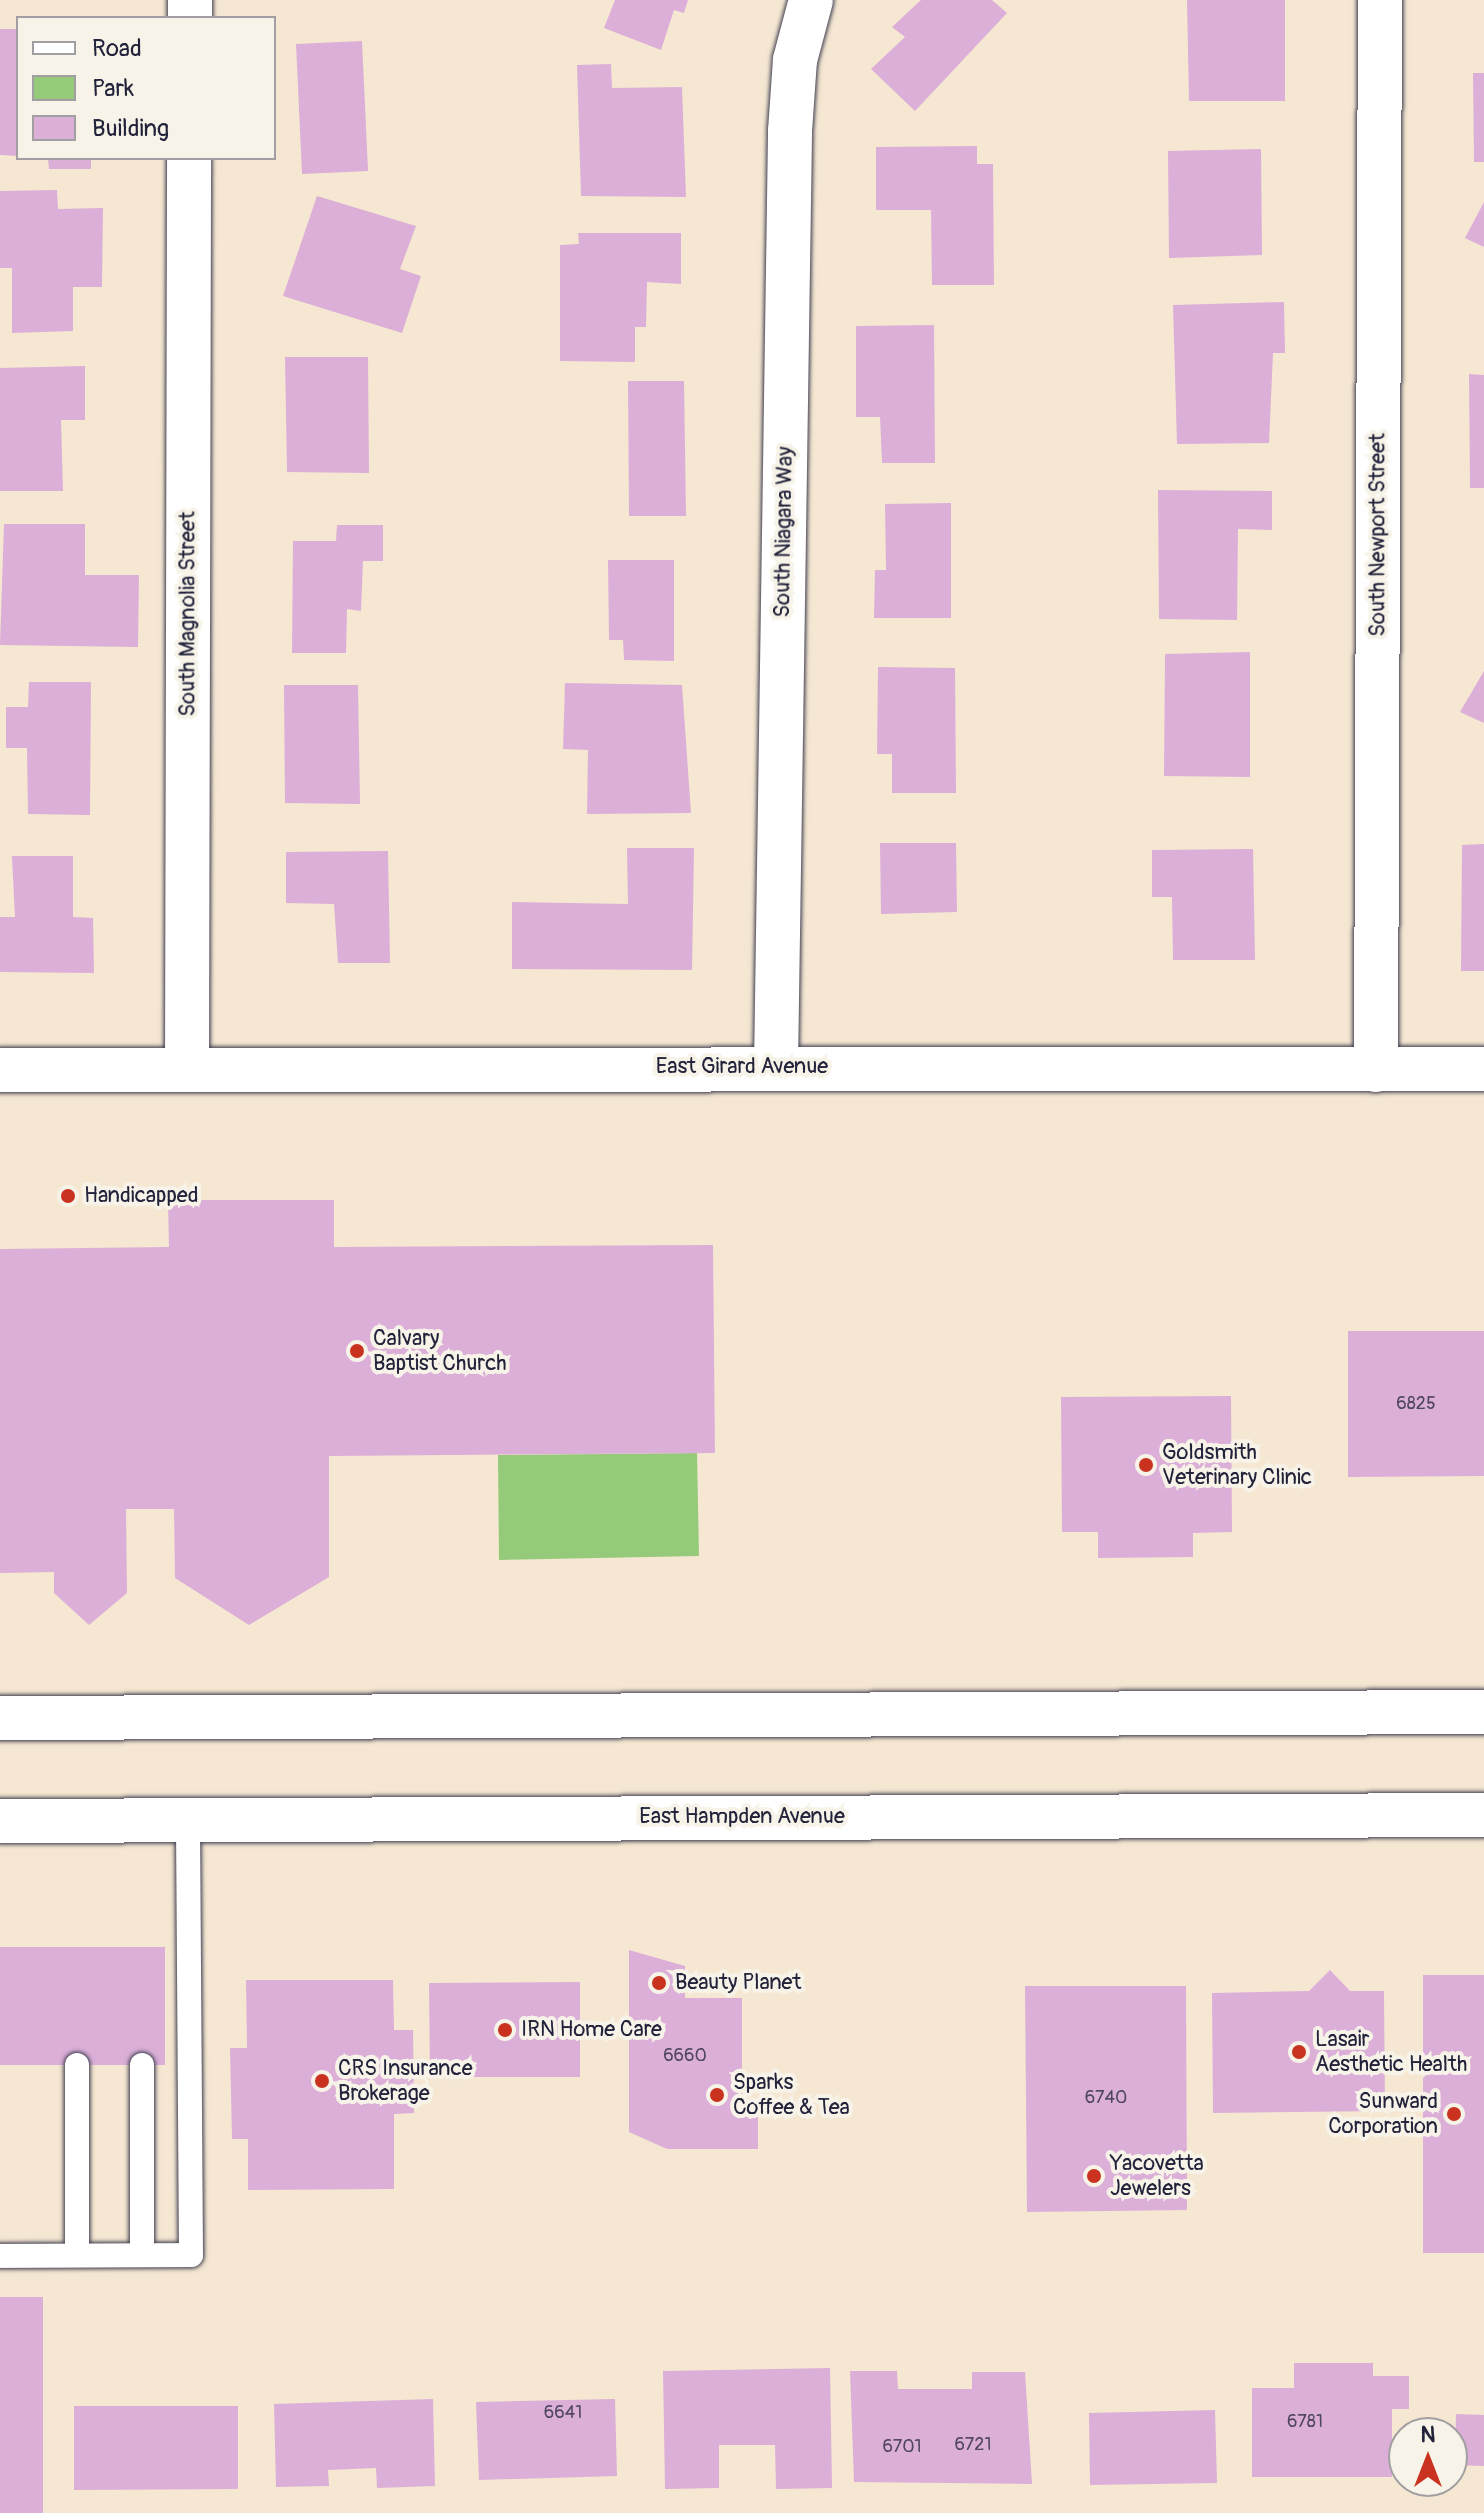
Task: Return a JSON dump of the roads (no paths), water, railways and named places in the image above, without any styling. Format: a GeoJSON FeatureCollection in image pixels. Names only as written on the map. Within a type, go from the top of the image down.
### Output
{"type":"FeatureCollection","features":[{"type":"Feature","properties":{"kind":"street","name":"South Niagara Way"},"geometry":{"type":"LineString","coordinates":[[776,1067],[790,131],[795,60],[811,0]]}},
{"type":"Feature","properties":{"kind":"street","name":"South Newport Street"},"geometry":{"type":"LineString","coordinates":[[1376,1070],[1380,0]]}},
{"type":"Feature","properties":{"kind":"street","name":"South Magnolia Street"},"geometry":{"type":"LineString","coordinates":[[187,1070],[189,160]]}},
{"type":"Feature","properties":{"kind":"street","name":"East Girard Avenue"},"geometry":{"type":"LineString","coordinates":[[0,1070],[776,1067],[1484,1069]]}},
{"type":"Feature","properties":{"kind":"street"},"geometry":{"type":"LineString","coordinates":[[0,1718],[1484,1712]]}},
{"type":"Feature","properties":{"kind":"street","name":"East Hampden Avenue"},"geometry":{"type":"LineString","coordinates":[[0,1821],[1484,1815]]}},
{"type":"Feature","properties":{"kind":"lane"},"geometry":{"type":"LineString","coordinates":[[0,2256],[191,2255],[177,2024],[188,1820]]}},
{"type":"Feature","properties":{"kind":"lane"},"geometry":{"type":"LineString","coordinates":[[77,2065],[77,2255]]}},
{"type":"Feature","properties":{"kind":"lane"},"geometry":{"type":"LineString","coordinates":[[142,2065],[142,2255]]}},
{"type":"Feature","properties":{"kind":"place","name":"Handicapped"},"geometry":{"type":"Point","coordinates":[68,1196]}},
{"type":"Feature","properties":{"kind":"place","name":"Calvary Baptist Church"},"geometry":{"type":"Point","coordinates":[357,1351]}},
{"type":"Feature","properties":{"kind":"place","name":"Goldsmith Veterinary Clinic"},"geometry":{"type":"Point","coordinates":[1146,1465]}},
{"type":"Feature","properties":{"kind":"place","name":"Beauty Planet"},"geometry":{"type":"Point","coordinates":[659,1983]}},
{"type":"Feature","properties":{"kind":"place","name":"IRN Home Care"},"geometry":{"type":"Point","coordinates":[505,2030]}},
{"type":"Feature","properties":{"kind":"place","name":"Lasair Aesthetic Health"},"geometry":{"type":"Point","coordinates":[1299,2052]}},
{"type":"Feature","properties":{"kind":"place","name":"CRS Insurance Brokerage"},"geometry":{"type":"Point","coordinates":[322,2081]}},
{"type":"Feature","properties":{"kind":"place","name":"Sparks Coffee & Tea"},"geometry":{"type":"Point","coordinates":[717,2095]}},
{"type":"Feature","properties":{"kind":"place","name":"Sunward Corporation"},"geometry":{"type":"Point","coordinates":[1454,2114]}},
{"type":"Feature","properties":{"kind":"place","name":"Yacovetta Jewelers"},"geometry":{"type":"Point","coordinates":[1094,2176]}}]}
